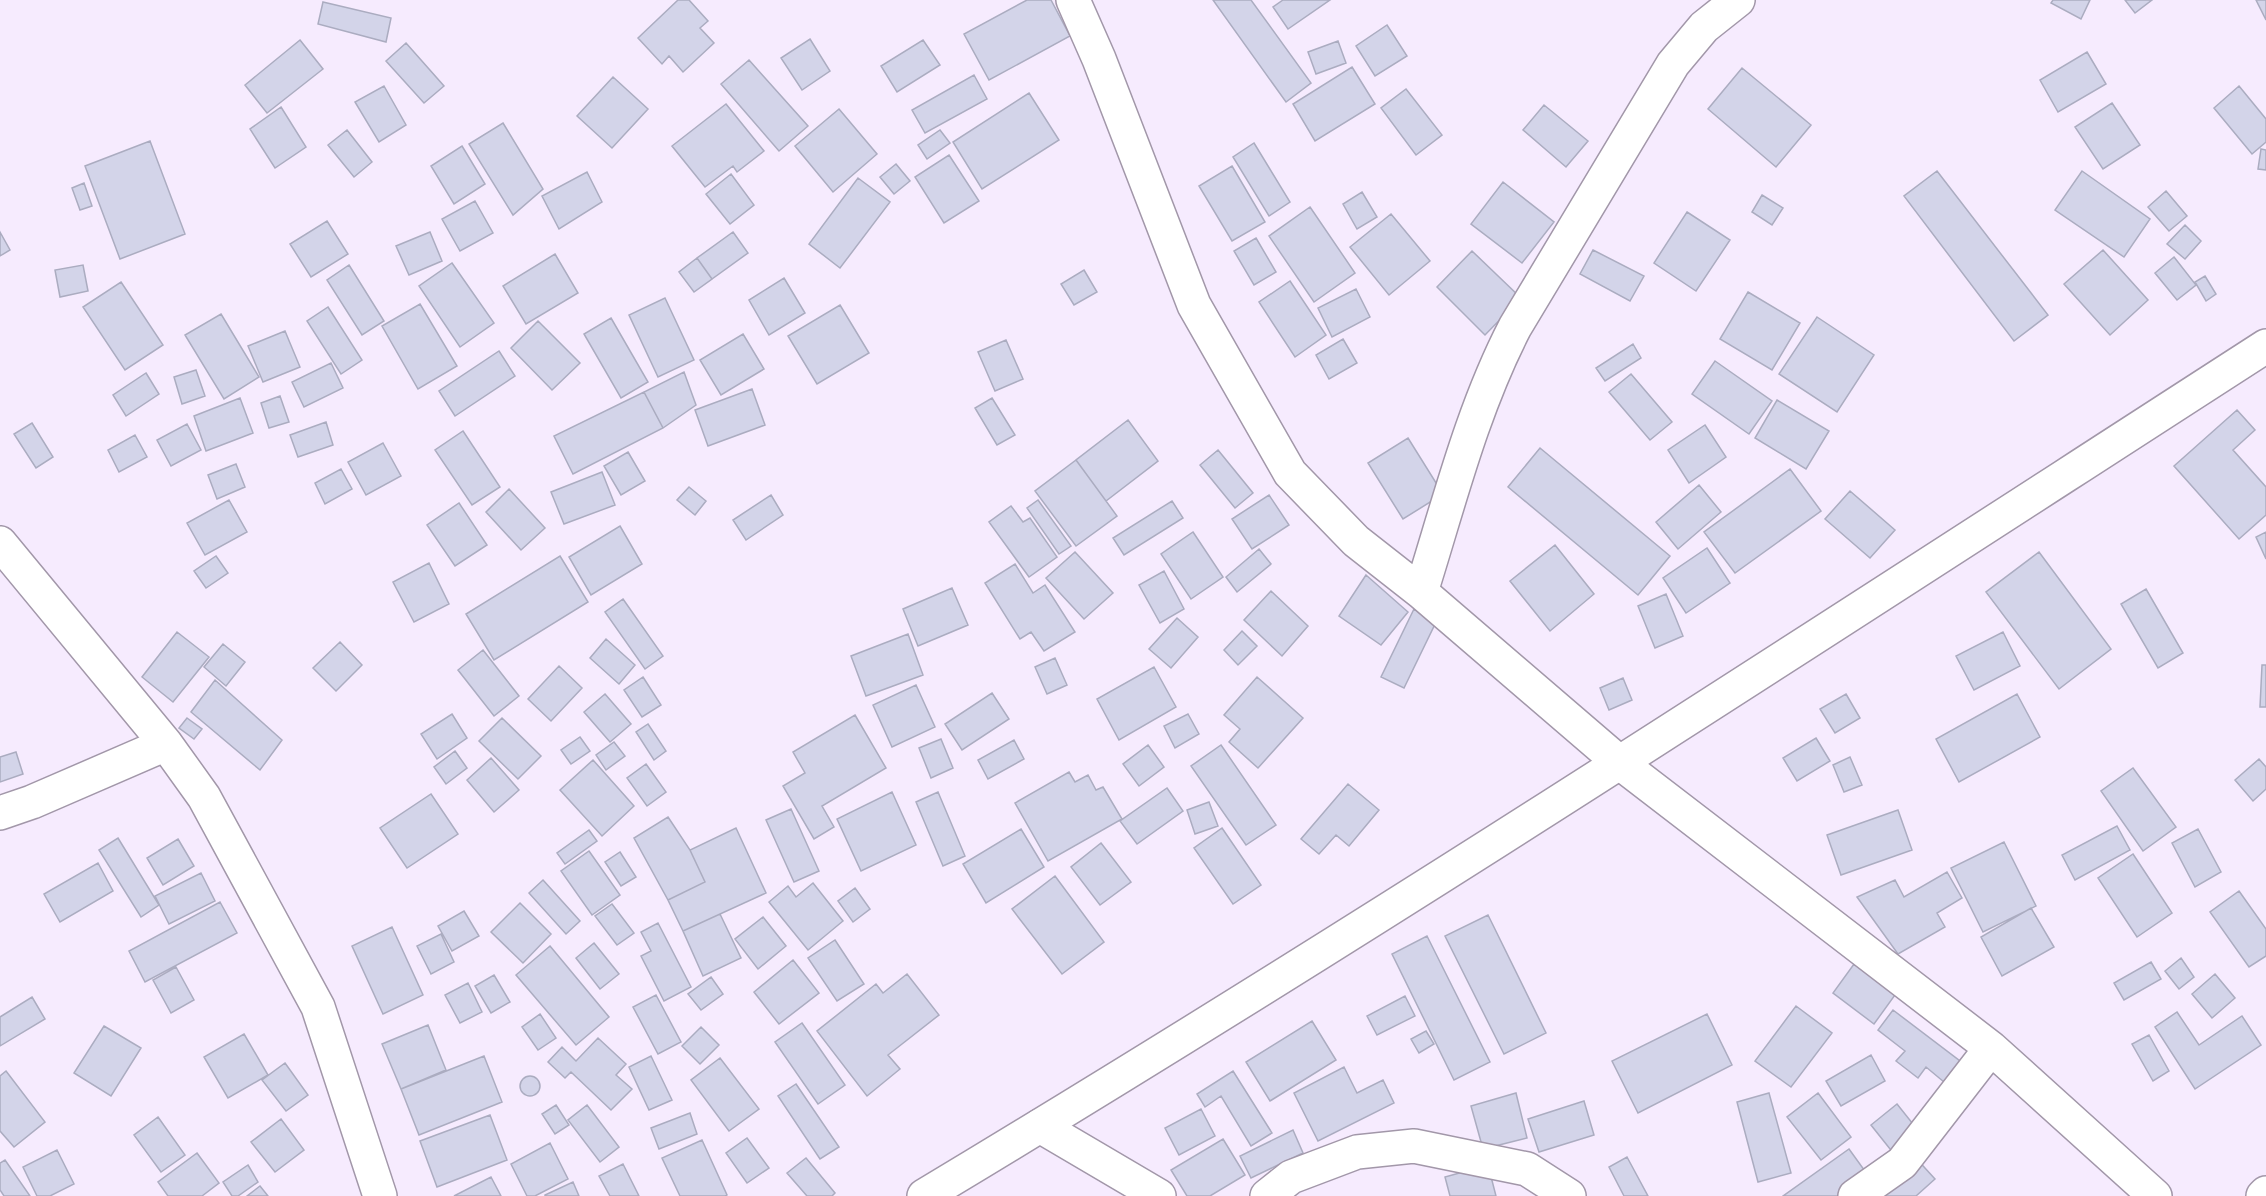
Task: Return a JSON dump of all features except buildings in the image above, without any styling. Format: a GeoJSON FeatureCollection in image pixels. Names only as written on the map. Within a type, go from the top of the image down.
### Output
{"type":"FeatureCollection","features":[{"type":"Feature","properties":{"kind":"street"},"geometry":{"type":"LineString","coordinates":[[1073,0],[1099,59],[1194,305],[1290,473],[1356,541],[1421,592],[1620,763],[1991,1048],[2155,1196]]}},
{"type":"Feature","properties":{"kind":"street"},"geometry":{"type":"LineString","coordinates":[[1421,592],[1481,400],[1515,327],[1673,64],[1704,27],[1738,0]]}},
{"type":"Feature","properties":{"kind":"street"},"geometry":{"type":"LineString","coordinates":[[924,1196],[1040,1126],[1620,763],[2266,346]]}},
{"type":"Feature","properties":{"kind":"street"},"geometry":{"type":"LineString","coordinates":[[0,543],[166,744],[204,797],[318,1008],[380,1196]]}},
{"type":"Feature","properties":{"kind":"street"},"geometry":{"type":"LineString","coordinates":[[0,813],[32,802],[166,744]]}},
{"type":"Feature","properties":{"kind":"street"},"geometry":{"type":"LineString","coordinates":[[1855,1196],[1902,1163],[1991,1048]]}},
{"type":"Feature","properties":{"kind":"street"},"geometry":{"type":"LineString","coordinates":[[1040,1126],[1159,1196]]}},
{"type":"Feature","properties":{"kind":"street"},"geometry":{"type":"LineString","coordinates":[[1268,1196],[1291,1176],[1357,1152],[1414,1146],[1527,1169],[1569,1196]]}}]}
